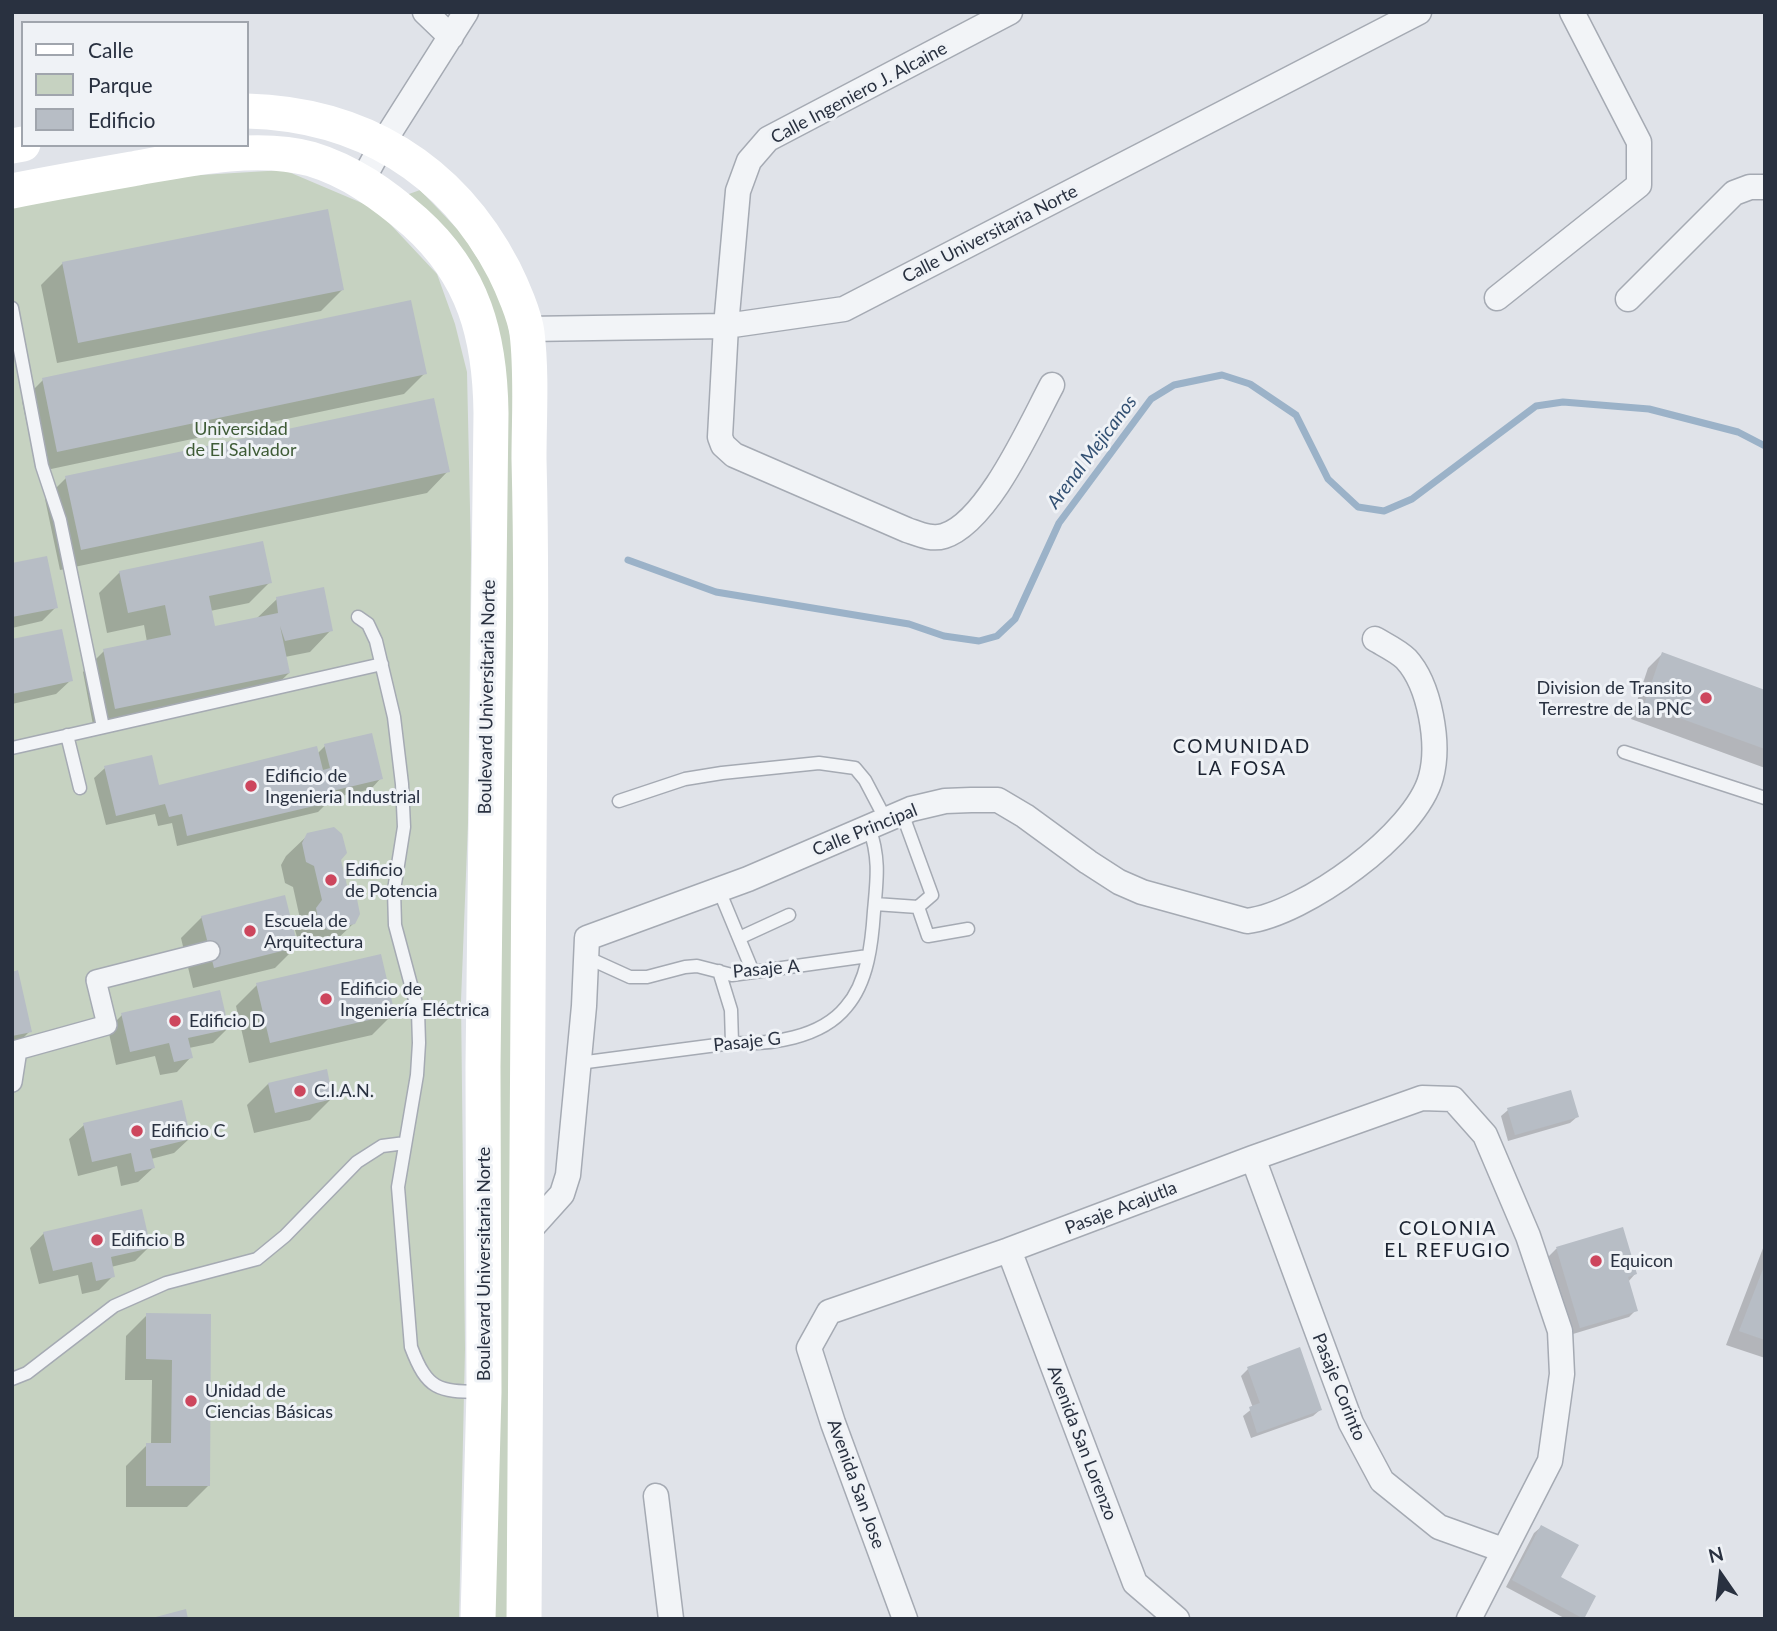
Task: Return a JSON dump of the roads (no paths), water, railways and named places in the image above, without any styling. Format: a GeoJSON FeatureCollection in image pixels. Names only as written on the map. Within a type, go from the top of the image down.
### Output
{"type":"FeatureCollection","features":[{"type":"Feature","properties":{"kind":"main road"},"geometry":{"type":"LineString","coordinates":[[248,111],[284,114],[323,123],[383,143],[414,162],[443,187],[477,227],[505,272],[527,329],[531,579],[524,1619]]}},
{"type":"Feature","properties":{"kind":"main road","name":"Boulevard Universitaria Norte"},"geometry":{"type":"LineString","coordinates":[[12,191],[189,159],[243,154],[304,157],[348,173],[407,215],[444,252],[473,304],[488,351],[491,413],[483,1038],[484,1392],[478,1619]]}},
{"type":"Feature","properties":{"kind":"street"},"geometry":{"type":"LineString","coordinates":[[425,12],[451,37]]}},
{"type":"Feature","properties":{"kind":"street"},"geometry":{"type":"LineString","coordinates":[[362,181],[466,12]]}},
{"type":"Feature","properties":{"kind":"street","name":"Calle Ingeniero J. Alcaine"},"geometry":{"type":"LineString","coordinates":[[1010,12],[768,139],[749,161],[738,191],[726,326],[720,437],[723,445],[734,455],[907,530],[929,538],[945,536],[967,523],[989,500],[1052,385]]}},
{"type":"Feature","properties":{"kind":"street"},"geometry":{"type":"LineString","coordinates":[[1497,298],[1639,186],[1639,142],[1572,12]]}},
{"type":"Feature","properties":{"kind":"street","name":"Calle Universitaria Norte"},"geometry":{"type":"LineString","coordinates":[[527,329],[726,326],[844,309],[1415,13]]}},
{"type":"Feature","properties":{"kind":"street"},"geometry":{"type":"LineString","coordinates":[[1628,299],[1734,193],[1751,187],[1765,187]]}},
{"type":"Feature","properties":{"kind":"street","name":"Calle Principal"},"geometry":{"type":"LineString","coordinates":[[526,1234],[562,1194],[568,1175],[587,938],[719,890],[885,820],[945,801],[998,800],[1119,882],[1142,892],[1247,921],[1296,905],[1353,870],[1402,824],[1415,808],[1431,777],[1432,718],[1419,676],[1405,657],[1375,639]]}},
{"type":"Feature","properties":{"kind":"street"},"geometry":{"type":"LineString","coordinates":[[12,1082],[17,1050],[107,1025],[96,981],[210,951]]}},
{"type":"Feature","properties":{"kind":"street","name":"Pasaje Acajutla"},"geometry":{"type":"LineString","coordinates":[[809,1348],[829,1312],[1009,1250],[1422,1098],[1452,1100],[1485,1135],[1528,1236],[1560,1331],[1562,1374],[1550,1461],[1503,1550]]}},
{"type":"Feature","properties":{"kind":"street","name":"Pasaje Corinto"},"geometry":{"type":"LineString","coordinates":[[1253,1158],[1351,1423],[1382,1481],[1439,1527],[1503,1550]]}},
{"type":"Feature","properties":{"kind":"street","name":"Avenida San Lorenzo"},"geometry":{"type":"LineString","coordinates":[[1009,1250],[1135,1583],[1177,1619]]}},
{"type":"Feature","properties":{"kind":"street","name":"Avenida San Jose"},"geometry":{"type":"LineString","coordinates":[[809,1348],[833,1423],[905,1619]]}},
{"type":"Feature","properties":{"kind":"street"},"geometry":{"type":"LineString","coordinates":[[656,1496],[671,1619]]}},
{"type":"Feature","properties":{"kind":"street"},"geometry":{"type":"LineString","coordinates":[[1469,1619],[1503,1550]]}},
{"type":"Feature","properties":{"kind":"lane"},"geometry":{"type":"LineString","coordinates":[[12,307],[42,466],[60,520],[103,727]]}},
{"type":"Feature","properties":{"kind":"lane"},"geometry":{"type":"LineString","coordinates":[[358,617],[368,624],[376,641],[394,717],[402,784],[404,827],[394,890],[395,925],[418,1011],[419,1032],[417,1075],[398,1187],[411,1347],[420,1369],[433,1385],[451,1391],[484,1392]]}},
{"type":"Feature","properties":{"kind":"lane"},"geometry":{"type":"LineString","coordinates":[[12,748],[382,664]]}},
{"type":"Feature","properties":{"kind":"lane"},"geometry":{"type":"LineString","coordinates":[[67,735],[80,788]]}},
{"type":"Feature","properties":{"kind":"lane"},"geometry":{"type":"LineString","coordinates":[[1624,752],[1765,798]]}},
{"type":"Feature","properties":{"kind":"lane"},"geometry":{"type":"LineString","coordinates":[[619,801],[685,779],[819,763],[855,768],[865,780],[885,820],[932,895],[918,907],[875,904]]}},
{"type":"Feature","properties":{"kind":"lane","name":"Pasaje G"},"geometry":{"type":"LineString","coordinates":[[579,1063],[732,1043],[750,1044],[788,1039],[837,1017],[848,1005],[866,968],[879,870],[875,843],[885,820]]}},
{"type":"Feature","properties":{"kind":"lane"},"geometry":{"type":"LineString","coordinates":[[719,890],[753,972]]}},
{"type":"Feature","properties":{"kind":"lane"},"geometry":{"type":"LineString","coordinates":[[918,907],[928,936],[968,929]]}},
{"type":"Feature","properties":{"kind":"lane"},"geometry":{"type":"LineString","coordinates":[[739,938],[789,915]]}},
{"type":"Feature","properties":{"kind":"lane","name":"Pasaje A"},"geometry":{"type":"LineString","coordinates":[[586,957],[630,977],[647,977],[697,966],[732,975],[868,956]]}},
{"type":"Feature","properties":{"kind":"lane"},"geometry":{"type":"LineString","coordinates":[[719,971],[731,1010],[732,1043]]}},
{"type":"Feature","properties":{"kind":"lane"},"geometry":{"type":"LineString","coordinates":[[12,1380],[27,1373],[114,1306],[166,1283],[257,1259],[285,1236],[357,1162],[382,1146],[405,1143]]}},
{"type":"Feature","properties":{"kind":"waterway","name":"Arenal Mejicanos"},"geometry":{"type":"LineString","coordinates":[[628,560],[716,592],[909,624],[944,636],[979,641],[997,636],[1015,619],[1059,523],[1151,399],[1174,385],[1222,375],[1250,384],[1296,415],[1328,479],[1358,507],[1384,511],[1412,499],[1536,406],[1563,402],[1649,409],[1738,432],[1765,446]]}},
{"type":"Feature","properties":{"kind":"place","name":"Division de Transito Terrestre de la PNC"},"geometry":{"type":"Point","coordinates":[1706,698]}},
{"type":"Feature","properties":{"kind":"place","name":"Edificio de Ingenieria Industrial"},"geometry":{"type":"Point","coordinates":[251,786]}},
{"type":"Feature","properties":{"kind":"place","name":"Edificio de Potencia"},"geometry":{"type":"Point","coordinates":[331,880]}},
{"type":"Feature","properties":{"kind":"place","name":"Escuela de Arquitectura"},"geometry":{"type":"Point","coordinates":[250,931]}},
{"type":"Feature","properties":{"kind":"place","name":"Edificio de Ingeniería Eléctrica"},"geometry":{"type":"Point","coordinates":[326,999]}},
{"type":"Feature","properties":{"kind":"place","name":"Edificio D"},"geometry":{"type":"Point","coordinates":[175,1021]}},
{"type":"Feature","properties":{"kind":"place","name":"C.I.A.N."},"geometry":{"type":"Point","coordinates":[300,1091]}},
{"type":"Feature","properties":{"kind":"place","name":"Edificio C"},"geometry":{"type":"Point","coordinates":[137,1131]}},
{"type":"Feature","properties":{"kind":"place","name":"Edificio B"},"geometry":{"type":"Point","coordinates":[97,1240]}},
{"type":"Feature","properties":{"kind":"place","name":"Equicon"},"geometry":{"type":"Point","coordinates":[1596,1261]}},
{"type":"Feature","properties":{"kind":"place","name":"Unidad de Ciencias Básicas"},"geometry":{"type":"Point","coordinates":[191,1401]}},
{"type":"Feature","properties":{"kind":"district","name":"COMUNIDAD LA FOSA"},"geometry":{"type":"Point","coordinates":[1242,758]}},
{"type":"Feature","properties":{"kind":"district","name":"COLONIA EL REFUGIO"},"geometry":{"type":"Point","coordinates":[1448,1240]}},
{"type":"Feature","properties":{"kind":"park label","name":"Universidad de El Salvador"},"geometry":{"type":"Point","coordinates":[241,439]}}]}
